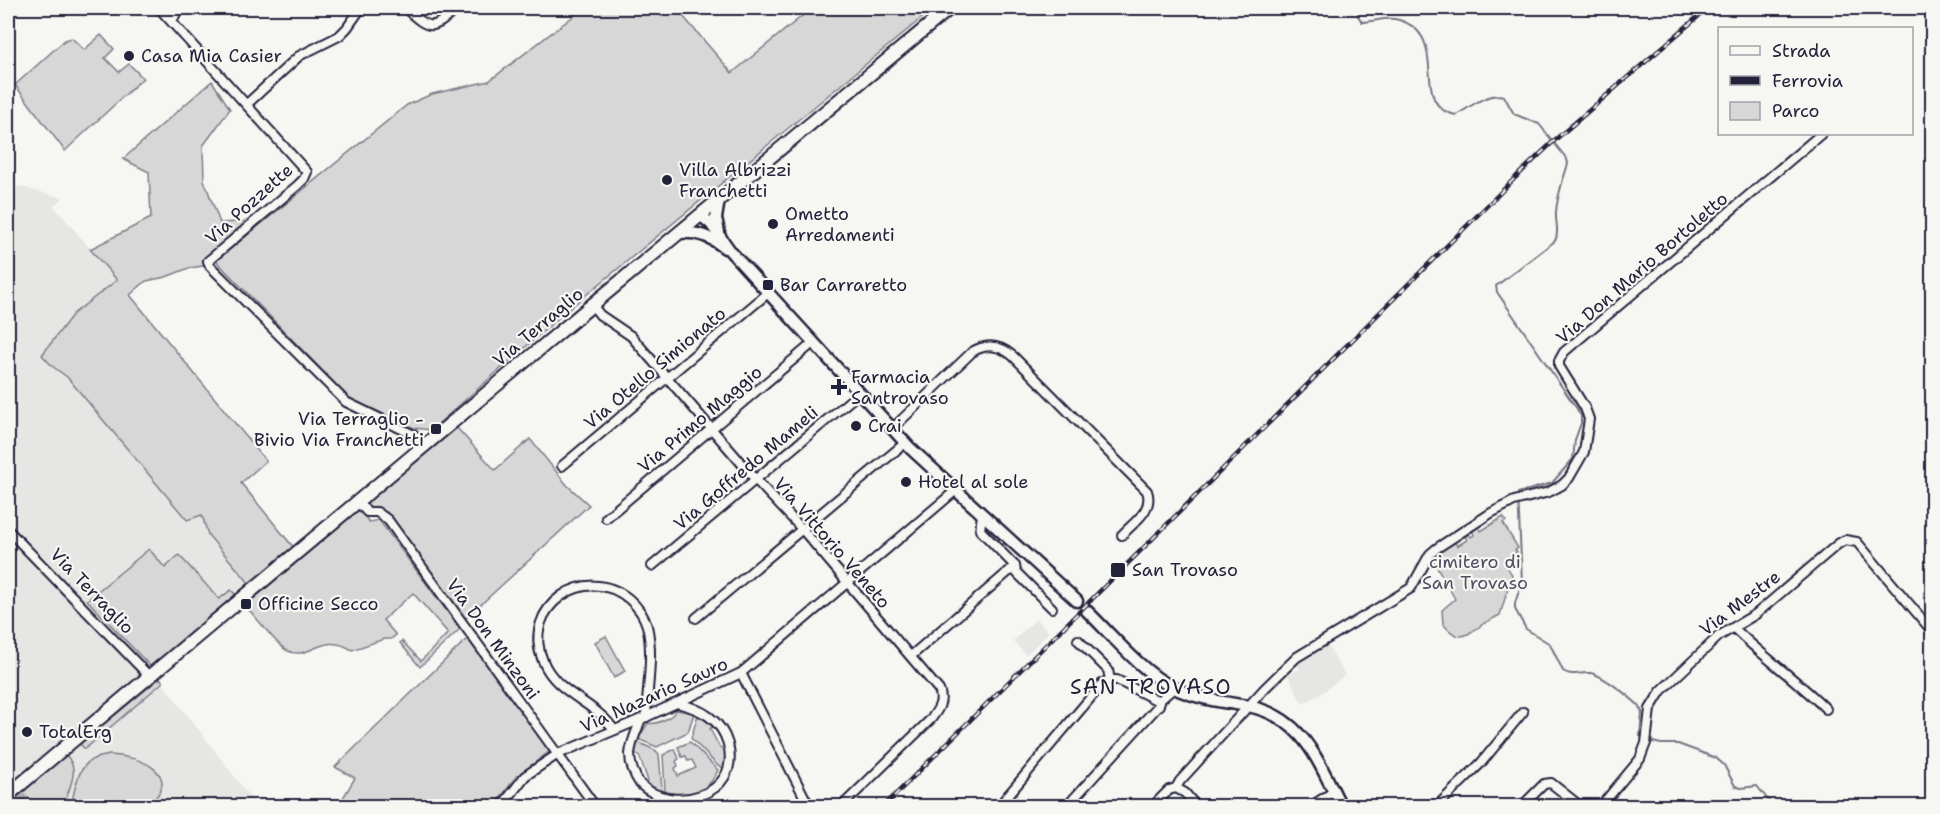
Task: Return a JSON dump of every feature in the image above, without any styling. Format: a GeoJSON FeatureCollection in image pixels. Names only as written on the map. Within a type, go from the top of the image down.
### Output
{"type":"FeatureCollection","features":[{"type":"Feature","properties":{"kind":"main road","name":"Via Terraglio"},"geometry":{"type":"LineString","coordinates":[[8,795],[950,8]]}},
{"type":"Feature","properties":{"kind":"street","name":"Via Pozzette"},"geometry":{"type":"LineString","coordinates":[[163,8],[172,21],[307,172],[298,185],[208,261],[210,266],[346,402],[414,435],[426,445]]}},
{"type":"Feature","properties":{"kind":"street"},"geometry":{"type":"LineString","coordinates":[[172,21],[179,8]]}},
{"type":"Feature","properties":{"kind":"street"},"geometry":{"type":"LineString","coordinates":[[248,104],[299,56],[339,36],[361,8]]}},
{"type":"Feature","properties":{"kind":"street"},"geometry":{"type":"LineString","coordinates":[[405,8],[423,24],[431,26],[437,25],[458,8]]}},
{"type":"Feature","properties":{"kind":"street","name":"Via Don Mario Bortoletto"},"geometry":{"type":"LineString","coordinates":[[1153,807],[1169,790],[1176,788],[1264,688],[1297,657],[1411,588],[1433,551],[1491,513],[1562,485],[1575,470],[1584,452],[1589,419],[1585,408],[1559,366],[1564,352],[1820,135]]}},
{"type":"Feature","properties":{"kind":"street"},"geometry":{"type":"LineString","coordinates":[[715,236],[719,200]]}},
{"type":"Feature","properties":{"kind":"street"},"geometry":{"type":"LineString","coordinates":[[700,215],[706,231],[715,236],[731,252],[905,443],[1077,601]]}},
{"type":"Feature","properties":{"kind":"street"},"geometry":{"type":"LineString","coordinates":[[679,233],[701,233],[715,236]]}},
{"type":"Feature","properties":{"kind":"street","name":"Via Otello Simionato"},"geometry":{"type":"LineString","coordinates":[[562,466],[768,293]]}},
{"type":"Feature","properties":{"kind":"street","name":"Via Vittorio Veneto"},"geometry":{"type":"LineString","coordinates":[[592,305],[600,315],[627,332],[756,480],[802,529],[939,690],[941,700],[937,710],[842,807]]}},
{"type":"Feature","properties":{"kind":"street","name":"Via Primo Maggio"},"geometry":{"type":"LineString","coordinates":[[606,518],[813,343]]}},
{"type":"Feature","properties":{"kind":"street"},"geometry":{"type":"LineString","coordinates":[[892,429],[972,352],[989,345],[999,347],[1013,356],[1147,491],[1149,498],[1147,510],[1122,535]]}},
{"type":"Feature","properties":{"kind":"street","name":"Via Goffredo Mameli"},"geometry":{"type":"LineString","coordinates":[[652,566],[859,393]]}},
{"type":"Feature","properties":{"kind":"street"},"geometry":{"type":"LineString","coordinates":[[696,618],[905,443]]}},
{"type":"Feature","properties":{"kind":"street","name":"Via Nazario Sauro"},"geometry":{"type":"LineString","coordinates":[[502,807],[525,776],[558,754],[644,718],[741,673],[955,491]]}},
{"type":"Feature","properties":{"kind":"street","name":"Via Don Minzoni"},"geometry":{"type":"LineString","coordinates":[[358,502],[367,512],[377,512],[388,520],[595,807]]}},
{"type":"Feature","properties":{"kind":"street"},"geometry":{"type":"LineString","coordinates":[[982,515],[980,530],[1015,566],[1016,572],[1052,608]]}},
{"type":"Feature","properties":{"kind":"street","name":"Via Terraglio"},"geometry":{"type":"LineString","coordinates":[[8,530],[150,677]]}},
{"type":"Feature","properties":{"kind":"street","name":"Via Mestre"},"geometry":{"type":"LineString","coordinates":[[1601,807],[1643,752],[1650,709],[1656,696],[1719,636],[1756,614],[1845,540],[1857,542],[1872,557],[1932,631]]}},
{"type":"Feature","properties":{"kind":"street"},"geometry":{"type":"LineString","coordinates":[[911,656],[1015,566]]}},
{"type":"Feature","properties":{"kind":"street"},"geometry":{"type":"LineString","coordinates":[[614,730],[607,719],[552,678],[541,658],[538,638],[540,624],[551,606],[568,591],[588,585],[610,588],[632,602],[643,616],[648,633],[649,655],[644,718],[630,752],[630,762],[641,786],[647,793],[663,805],[682,806],[705,800],[724,780],[729,762],[729,746],[720,725],[711,717],[677,703]]}},
{"type":"Feature","properties":{"kind":"street"},"geometry":{"type":"LineString","coordinates":[[1087,611],[1148,670],[1174,688],[1210,699],[1249,706],[1278,717],[1301,735],[1313,751],[1341,807]]}},
{"type":"Feature","properties":{"kind":"street"},"geometry":{"type":"LineString","coordinates":[[1734,628],[1826,709]]}},
{"type":"Feature","properties":{"kind":"street"},"geometry":{"type":"LineString","coordinates":[[1078,640],[1108,670],[1110,680]]}},
{"type":"Feature","properties":{"kind":"street"},"geometry":{"type":"LineString","coordinates":[[741,673],[809,807]]}},
{"type":"Feature","properties":{"kind":"street"},"geometry":{"type":"LineString","coordinates":[[1002,807],[1004,800],[1103,683],[1117,680],[1160,700]]}},
{"type":"Feature","properties":{"kind":"street"},"geometry":{"type":"LineString","coordinates":[[1067,807],[1159,705],[1160,700],[1174,688]]}},
{"type":"Feature","properties":{"kind":"street"},"geometry":{"type":"LineString","coordinates":[[1437,807],[1481,763],[1523,712]]}},
{"type":"Feature","properties":{"kind":"street"},"geometry":{"type":"LineString","coordinates":[[1522,807],[1544,784],[1551,783],[1580,807]]}},
{"type":"Feature","properties":{"kind":"street"},"geometry":{"type":"LineString","coordinates":[[1176,788],[1185,794],[1196,807]]}},
{"type":"Feature","properties":{"kind":"street"},"geometry":{"type":"LineString","coordinates":[[1311,807],[1333,792]]}},
{"type":"Feature","properties":{"kind":"shaded area"},"geometry":{"type":"Polygon","coordinates":[[[18,186],[63,198],[54,206],[117,280],[73,314],[52,366],[67,377],[202,515],[208,535],[250,584],[152,669],[257,806],[25,806],[8,763],[8,195],[18,186]]]}},
{"type":"Feature","properties":{"kind":"shaded area"},"geometry":{"type":"Polygon","coordinates":[[[1036,619],[1049,632],[1026,655],[1013,641],[1036,619]]]}},
{"type":"Feature","properties":{"kind":"shaded area"},"geometry":{"type":"Polygon","coordinates":[[[1327,644],[1345,675],[1321,694],[1302,704],[1288,675],[1299,669],[1298,665],[1304,658],[1327,644]]]}},
{"type":"Feature","properties":{"kind":"green space"},"geometry":{"type":"Polygon","coordinates":[[[584,8],[676,8],[732,73],[812,8],[934,8],[563,314],[431,430],[414,428],[350,399],[217,260],[407,105],[432,94],[489,81],[584,8]]]}},
{"type":"Feature","properties":{"kind":"green space"},"geometry":{"type":"Polygon","coordinates":[[[101,35],[114,49],[105,58],[119,72],[129,64],[143,78],[65,151],[15,85],[65,40],[72,38],[84,50],[101,35]]]}},
{"type":"Feature","properties":{"kind":"green space"},"geometry":{"type":"Polygon","coordinates":[[[212,81],[230,109],[203,146],[204,180],[220,223],[253,221],[203,266],[146,281],[130,295],[266,461],[241,483],[294,548],[250,584],[208,535],[202,515],[187,520],[67,377],[42,355],[73,314],[117,280],[90,249],[151,218],[149,172],[123,159],[212,81]]]}},
{"type":"Feature","properties":{"kind":"green space"},"geometry":{"type":"Polygon","coordinates":[[[457,428],[495,470],[530,439],[567,485],[589,505],[465,619],[387,512],[370,509],[367,503],[457,428]]]}},
{"type":"Feature","properties":{"kind":"green space"},"geometry":{"type":"Polygon","coordinates":[[[359,510],[369,522],[379,520],[460,629],[420,667],[400,643],[402,641],[421,661],[448,633],[413,593],[383,620],[396,635],[391,639],[384,639],[352,650],[332,643],[302,653],[286,650],[248,609],[247,604],[359,510]]]}},
{"type":"Feature","properties":{"kind":"green space","name":"cimitero di San Trovaso"},"geometry":{"type":"Polygon","coordinates":[[[1503,517],[1506,521],[1503,523],[1518,548],[1515,550],[1517,552],[1504,561],[1512,575],[1500,615],[1469,634],[1457,635],[1443,624],[1442,610],[1455,599],[1431,556],[1455,542],[1457,546],[1467,540],[1465,536],[1474,535],[1472,530],[1478,526],[1481,531],[1503,517]]]}},
{"type":"Feature","properties":{"kind":"green space"},"geometry":{"type":"Polygon","coordinates":[[[149,549],[165,568],[179,555],[219,599],[231,590],[237,596],[151,667],[87,600],[149,549]]]}},
{"type":"Feature","properties":{"kind":"green space"},"geometry":{"type":"Polygon","coordinates":[[[606,636],[625,671],[614,678],[595,642],[606,636]]]}},
{"type":"Feature","properties":{"kind":"green space"},"geometry":{"type":"Polygon","coordinates":[[[468,638],[550,751],[516,777],[494,806],[338,806],[355,778],[335,767],[468,638]]]}},
{"type":"Feature","properties":{"kind":"green space"},"geometry":{"type":"Polygon","coordinates":[[[160,678],[163,682],[85,749],[80,744],[160,678]]]}},
{"type":"Feature","properties":{"kind":"green space"},"geometry":{"type":"Polygon","coordinates":[[[676,710],[694,713],[688,732],[657,747],[638,739],[648,723],[664,720],[676,710]]]}},
{"type":"Feature","properties":{"kind":"green space"},"geometry":{"type":"Polygon","coordinates":[[[698,715],[714,725],[710,729],[720,748],[725,747],[725,768],[718,766],[691,738],[698,715]]]}},
{"type":"Feature","properties":{"kind":"green space"},"geometry":{"type":"Polygon","coordinates":[[[637,742],[659,754],[662,790],[657,796],[644,785],[648,781],[639,755],[635,755],[637,742]]]}},
{"type":"Feature","properties":{"kind":"green space"},"geometry":{"type":"Polygon","coordinates":[[[690,742],[718,770],[715,776],[704,788],[682,797],[682,802],[659,798],[665,791],[663,755],[675,749],[679,759],[676,761],[678,766],[675,768],[678,776],[696,768],[692,760],[688,761],[686,756],[682,757],[678,747],[690,742]]]}},
{"type":"Feature","properties":{"kind":"green space"},"geometry":{"type":"Polygon","coordinates":[[[66,755],[71,761],[73,774],[65,806],[35,806],[29,798],[20,793],[66,755]]]}},
{"type":"Feature","properties":{"kind":"green space"},"geometry":{"type":"Polygon","coordinates":[[[109,755],[134,759],[154,769],[160,776],[162,785],[158,795],[147,806],[71,806],[82,770],[90,761],[109,755]]]}},
{"type":"Feature","properties":{"kind":"waterway"},"geometry":{"type":"LineString","coordinates":[[1359,8],[1358,16],[1362,22],[1394,19],[1415,28],[1424,40],[1434,99],[1442,109],[1456,115],[1485,98],[1504,96],[1514,114],[1539,124],[1567,159],[1568,164],[1557,206],[1555,241],[1496,286],[1497,292],[1581,416],[1573,459],[1552,483],[1518,493],[1522,582],[1515,609],[1526,629],[1550,644],[1563,671],[1570,674],[1595,674],[1615,686],[1638,705],[1642,712],[1640,736],[1644,739]]}},
{"type":"Feature","properties":{"kind":"waterway"},"geometry":{"type":"LineString","coordinates":[[1649,741],[1678,744],[1716,758],[1724,765],[1735,786],[1741,788],[1757,786],[1773,806]]}},
{"type":"Feature","properties":{"kind":"waterway"},"geometry":{"type":"LineString","coordinates":[[8,760],[12,784]]}},
{"type":"Feature","properties":{"kind":"waterway"},"geometry":{"type":"LineString","coordinates":[[19,794],[31,806]]}},
{"type":"Feature","properties":{"kind":"railway"},"geometry":{"type":"LineString","coordinates":[[884,806],[1516,177],[1556,139],[1708,8]]}},
{"type":"Feature","properties":{"kind":"place","name":"Casa Mia Casier"},"geometry":{"type":"Point","coordinates":[129,56]}},
{"type":"Feature","properties":{"kind":"place","name":"Villa Albrizzi Franchetti"},"geometry":{"type":"Point","coordinates":[667,180]}},
{"type":"Feature","properties":{"kind":"place","name":"Ometto Arredamenti"},"geometry":{"type":"Point","coordinates":[773,224]}},
{"type":"Feature","properties":{"kind":"place","name":"Bar Carraretto"},"geometry":{"type":"Point","coordinates":[768,285]}},
{"type":"Feature","properties":{"kind":"place","name":"Farmacia Santrovaso"},"geometry":{"type":"Point","coordinates":[839,387]}},
{"type":"Feature","properties":{"kind":"place","name":"Crai"},"geometry":{"type":"Point","coordinates":[856,426]}},
{"type":"Feature","properties":{"kind":"place","name":"Via Terraglio - Bivio Via Franchetti"},"geometry":{"type":"Point","coordinates":[436,429]}},
{"type":"Feature","properties":{"kind":"place","name":"Hotel al sole"},"geometry":{"type":"Point","coordinates":[906,482]}},
{"type":"Feature","properties":{"kind":"place","name":"San Trovaso"},"geometry":{"type":"Point","coordinates":[1118,570]}},
{"type":"Feature","properties":{"kind":"place","name":"Officine Secco"},"geometry":{"type":"Point","coordinates":[246,604]}},
{"type":"Feature","properties":{"kind":"place","name":"TotalErg"},"geometry":{"type":"Point","coordinates":[27,732]}},
{"type":"Feature","properties":{"kind":"district","name":"SAN TROVASO"},"geometry":{"type":"Point","coordinates":[1151,687]}}]}
